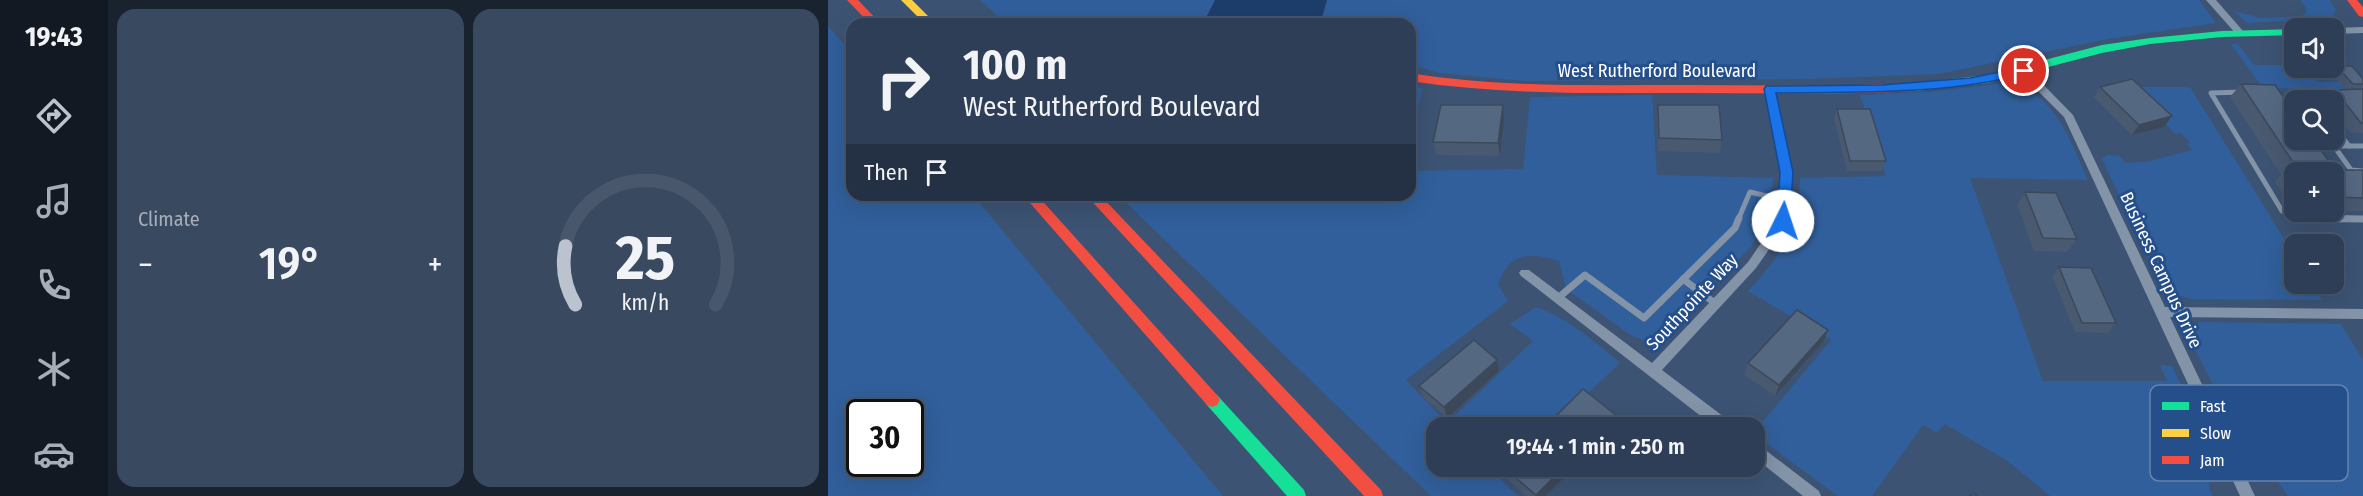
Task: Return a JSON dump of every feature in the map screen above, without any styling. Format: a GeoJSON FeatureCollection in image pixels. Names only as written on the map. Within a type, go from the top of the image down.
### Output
{"type":"FeatureCollection","features":[{"type":"Feature","properties":{"kind":"main road"},"geometry":{"type":"LineString","coordinates":[[852,0],[870,18]]}},
{"type":"Feature","properties":{"kind":"main road"},"geometry":{"type":"LineString","coordinates":[[906,0],[925,18]]}},
{"type":"Feature","properties":{"kind":"main road"},"geometry":{"type":"LineString","coordinates":[[2352,0],[2363,14]]}},
{"type":"Feature","properties":{"kind":"main road","name":"West Rutherford Boulevard"},"geometry":{"type":"LineString","coordinates":[[1416,78],[1478,86],[1537,89],[1882,88],[1970,82],[2024,71],[2101,49],[2167,38],[2284,32]]}},
{"type":"Feature","properties":{"kind":"main road"},"geometry":{"type":"LineString","coordinates":[[1034,201],[1298,496]]}},
{"type":"Feature","properties":{"kind":"main road"},"geometry":{"type":"LineString","coordinates":[[1098,201],[1375,496]]}},
{"type":"Feature","properties":{"kind":"street"},"geometry":{"type":"LineString","coordinates":[[2211,0],[2240,33]]}},
{"type":"Feature","properties":{"kind":"street"},"geometry":{"type":"LineString","coordinates":[[2344,31],[2363,30]]}},
{"type":"Feature","properties":{"kind":"street","name":"Business Campus Drive"},"geometry":{"type":"LineString","coordinates":[[2024,71],[2068,115],[2196,385]]}},
{"type":"Feature","properties":{"kind":"street","name":"Southpointe Way"},"geometry":{"type":"LineString","coordinates":[[1654,370],[1752,265],[1783,221],[1787,172],[1770,89]]}},
{"type":"Feature","properties":{"kind":"street"},"geometry":{"type":"LineString","coordinates":[[1526,273],[1713,417]]}},
{"type":"Feature","properties":{"kind":"street"},"geometry":{"type":"LineString","coordinates":[[2161,312],[2363,314]]}},
{"type":"Feature","properties":{"kind":"street"},"geometry":{"type":"LineString","coordinates":[[1765,457],[1814,496]]}},
{"type":"Feature","properties":{"kind":"street","name":"Business Campus Drive"},"geometry":{"type":"LineString","coordinates":[[2241,481],[2248,496]]}},
{"type":"Feature","properties":{"kind":"lane"},"geometry":{"type":"LineString","coordinates":[[2249,92],[2211,93],[2282,211],[2286,215],[2297,218],[2363,219]]}},
{"type":"Feature","properties":{"kind":"lane"},"geometry":{"type":"LineString","coordinates":[[2344,140],[2349,146]]}},
{"type":"Feature","properties":{"kind":"lane"},"geometry":{"type":"LineString","coordinates":[[2344,146],[2363,146]]}},
{"type":"Feature","properties":{"kind":"lane"},"geometry":{"type":"LineString","coordinates":[[2337,150],[2351,170],[2363,171]]}},
{"type":"Feature","properties":{"kind":"lane"},"geometry":{"type":"LineString","coordinates":[[1558,298],[1585,274],[1644,318],[1735,228],[1750,192],[1785,200]]}},
{"type":"Feature","properties":{"kind":"lane"},"geometry":{"type":"LineString","coordinates":[[1683,279],[1716,304]]}},
{"type":"Feature","properties":{"kind":"shaded area"},"geometry":{"type":"Polygon","coordinates":[[[980,0],[1215,0],[1206,18],[1000,18],[980,0]]]}},
{"type":"Feature","properties":{"kind":"shaded area"},"geometry":{"type":"Polygon","coordinates":[[[1215,0],[1327,0],[1322,18],[1206,18],[1215,0]]]}},
{"type":"Feature","properties":{"kind":"shaded area"},"geometry":{"type":"Polygon","coordinates":[[[1327,0],[2199,0],[2216,23],[2108,39],[1939,74],[1803,79],[1525,81],[1440,73],[1416,67],[1416,18],[1322,18],[1327,0]]]}},
{"type":"Feature","properties":{"kind":"shaded area"},"geometry":{"type":"Polygon","coordinates":[[[2300,0],[2330,0],[2336,10],[2333,16],[2328,18],[2284,18],[2284,21],[2247,23],[2234,11],[2260,18],[2301,16],[2306,13],[2306,8],[2300,0]]]}},
{"type":"Feature","properties":{"kind":"shaded area"},"geometry":{"type":"Polygon","coordinates":[[[828,26],[846,47],[846,201],[978,201],[1223,496],[828,496],[828,26]]]}},
{"type":"Feature","properties":{"kind":"shaded area"},"geometry":{"type":"Polygon","coordinates":[[[2231,44],[2238,44],[2254,65],[2284,65],[2284,78],[2314,78],[2317,82],[2363,82],[2363,90],[2263,88],[2231,44]]]}},
{"type":"Feature","properties":{"kind":"shaded area"},"geometry":{"type":"Polygon","coordinates":[[[2013,82],[2028,89],[2051,109],[2068,136],[2088,180],[1970,178],[2043,381],[2167,381],[2160,365],[2172,366],[2181,385],[2150,385],[2150,481],[2210,481],[2212,496],[2050,496],[2009,462],[1945,424],[1937,433],[1923,425],[1872,496],[1838,496],[1765,442],[1765,419],[1831,340],[1748,291],[1783,247],[1793,227],[1800,178],[1886,176],[1860,95],[1930,92],[2013,82]]]}},
{"type":"Feature","properties":{"kind":"shaded area"},"geometry":{"type":"Polygon","coordinates":[[[1416,86],[1422,88],[1416,118],[1416,86]]]}},
{"type":"Feature","properties":{"kind":"shaded area"},"geometry":{"type":"Polygon","coordinates":[[[2125,87],[2190,87],[2284,238],[2284,294],[2318,294],[2322,300],[2191,299],[2178,295],[2158,278],[2102,159],[2107,155],[2120,156],[2125,163],[2146,162],[2192,150],[2187,144],[2190,142],[2181,133],[2176,134],[2125,87]]]}},
{"type":"Feature","properties":{"kind":"shaded area"},"geometry":{"type":"Polygon","coordinates":[[[1652,95],[1657,175],[1773,178],[1771,207],[1751,247],[1658,339],[1644,340],[1632,336],[1566,289],[1559,261],[1538,256],[1521,257],[1508,266],[1498,284],[1508,301],[1406,380],[1441,417],[1426,417],[1426,477],[1500,477],[1518,496],[1431,496],[1124,201],[1416,201],[1416,171],[1523,169],[1530,97],[1652,95]]]}},
{"type":"Feature","properties":{"kind":"shaded area"},"geometry":{"type":"Polygon","coordinates":[[[1536,307],[1570,324],[1620,363],[1563,417],[1453,417],[1533,341],[1510,324],[1536,307]]]}},
{"type":"Feature","properties":{"kind":"shaded area"},"geometry":{"type":"Polygon","coordinates":[[[2199,322],[2341,324],[2363,360],[2363,496],[2288,496],[2277,481],[2348,481],[2348,385],[2213,385],[2191,341],[2190,329],[2199,322]]]}},
{"type":"Feature","properties":{"kind":"building"},"geometry":{"type":"Polygon","coordinates":[[[2344,66],[2352,66],[2363,79],[2363,84],[2353,84],[2344,74],[2344,66]]]}},
{"type":"Feature","properties":{"kind":"building"},"geometry":{"type":"Polygon","coordinates":[[[2132,79],[2172,116],[2139,125],[2100,87],[2132,79]]]}},
{"type":"Feature","properties":{"kind":"building"},"geometry":{"type":"Polygon","coordinates":[[[2241,84],[2275,85],[2284,98],[2284,148],[2241,84]]]}},
{"type":"Feature","properties":{"kind":"building"},"geometry":{"type":"Polygon","coordinates":[[[2363,89],[2363,123],[2344,101],[2344,90],[2335,90],[2363,89]]]}},
{"type":"Feature","properties":{"kind":"building"},"geometry":{"type":"Polygon","coordinates":[[[1441,105],[1503,105],[1498,143],[1433,142],[1441,105]]]}},
{"type":"Feature","properties":{"kind":"building"},"geometry":{"type":"Polygon","coordinates":[[[1658,105],[1719,105],[1722,140],[1659,138],[1658,105]]]}},
{"type":"Feature","properties":{"kind":"building"},"geometry":{"type":"Polygon","coordinates":[[[1837,109],[1870,109],[1886,161],[1850,161],[1837,109]]]}},
{"type":"Feature","properties":{"kind":"building"},"geometry":{"type":"Polygon","coordinates":[[[2285,150],[2321,150],[2329,162],[2293,162],[2285,150]]]}},
{"type":"Feature","properties":{"kind":"building"},"geometry":{"type":"Polygon","coordinates":[[[2344,170],[2363,170],[2363,198],[2344,197],[2344,170]]]}},
{"type":"Feature","properties":{"kind":"building"},"geometry":{"type":"Polygon","coordinates":[[[2025,192],[2056,193],[2077,239],[2043,238],[2025,192]]]}},
{"type":"Feature","properties":{"kind":"building"},"geometry":{"type":"Polygon","coordinates":[[[2059,267],[2091,268],[2116,323],[2082,323],[2059,267]]]}},
{"type":"Feature","properties":{"kind":"building"},"geometry":{"type":"Polygon","coordinates":[[[1797,310],[1828,330],[1779,385],[1748,363],[1797,310]]]}},
{"type":"Feature","properties":{"kind":"building"},"geometry":{"type":"Polygon","coordinates":[[[1474,340],[1497,360],[1444,407],[1419,386],[1474,340]]]}},
{"type":"Feature","properties":{"kind":"building"},"geometry":{"type":"Polygon","coordinates":[[[1583,389],[1617,416],[1616,417],[1555,417],[1583,389]]]}},
{"type":"Feature","properties":{"kind":"building"},"geometry":{"type":"Polygon","coordinates":[[[1515,477],[1554,477],[1536,495],[1515,477]]]}},
{"type":"Feature","properties":{"kind":"traffic: fast"},"geometry":{"type":"LineString","coordinates":[[1916,87],[1987,79],[2102,49],[2150,41],[2222,34],[2284,32]]}},
{"type":"Feature","properties":{"kind":"traffic: fast"},"geometry":{"type":"LineString","coordinates":[[1212,400],[1298,496]]}},
{"type":"Feature","properties":{"kind":"traffic: slow"},"geometry":{"type":"LineString","coordinates":[[906,0],[925,18]]}},
{"type":"Feature","properties":{"kind":"traffic: jam"},"geometry":{"type":"LineString","coordinates":[[852,0],[870,18]]}},
{"type":"Feature","properties":{"kind":"traffic: jam"},"geometry":{"type":"LineString","coordinates":[[2352,0],[2363,14]]}},
{"type":"Feature","properties":{"kind":"traffic: jam"},"geometry":{"type":"LineString","coordinates":[[1416,78],[1479,86],[1549,89],[1830,90],[1916,87]]}},
{"type":"Feature","properties":{"kind":"traffic: jam"},"geometry":{"type":"LineString","coordinates":[[1034,201],[1212,400]]}},
{"type":"Feature","properties":{"kind":"traffic: jam"},"geometry":{"type":"LineString","coordinates":[[1098,201],[1375,496]]}},
{"type":"Feature","properties":{"kind":"route"},"geometry":{"type":"LineString","coordinates":[[1783,221],[1787,172],[1770,89],[1882,88],[1970,82],[2024,71]]}}]}
